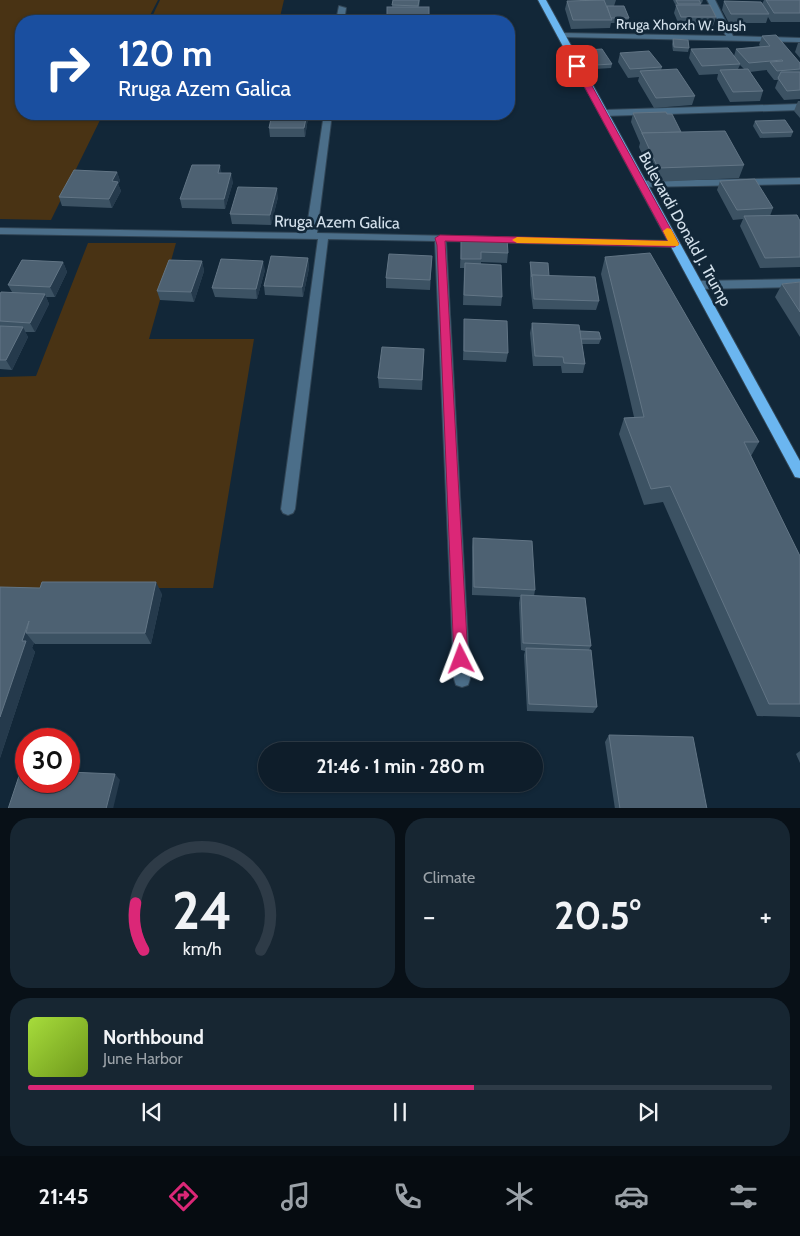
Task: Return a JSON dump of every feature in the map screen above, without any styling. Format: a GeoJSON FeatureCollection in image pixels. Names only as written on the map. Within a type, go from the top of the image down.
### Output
{"type":"FeatureCollection","features":[{"type":"Feature","properties":{"kind":"main road","name":"Bulevardi Donald J. Trump"},"geometry":{"type":"LineString","coordinates":[[542,0],[800,473]]}},
{"type":"Feature","properties":{"kind":"street"},"geometry":{"type":"LineString","coordinates":[[711,0],[731,39]]}},
{"type":"Feature","properties":{"kind":"street"},"geometry":{"type":"LineString","coordinates":[[341,15],[342,8]]}},
{"type":"Feature","properties":{"kind":"street","name":"Rruga Xhorxh W. Bush"},"geometry":{"type":"LineString","coordinates":[[561,35],[800,40]]}},
{"type":"Feature","properties":{"kind":"street"},"geometry":{"type":"LineString","coordinates":[[603,113],[800,107]]}},
{"type":"Feature","properties":{"kind":"street"},"geometry":{"type":"LineString","coordinates":[[288,509],[327,120]]}},
{"type":"Feature","properties":{"kind":"street"},"geometry":{"type":"LineString","coordinates":[[642,184],[800,181]]}},
{"type":"Feature","properties":{"kind":"street","name":"Rruga Azem Galica"},"geometry":{"type":"LineString","coordinates":[[0,231],[674,244]]}},
{"type":"Feature","properties":{"kind":"street"},"geometry":{"type":"LineString","coordinates":[[440,238],[442,245],[462,679]]}},
{"type":"Feature","properties":{"kind":"street"},"geometry":{"type":"LineString","coordinates":[[697,285],[800,284]]}},
{"type":"Feature","properties":{"kind":"shaded area"},"geometry":{"type":"Polygon","coordinates":[[[0,0],[158,0],[150,15],[15,15],[15,120],[100,120],[51,220],[0,219],[0,0]]]}},
{"type":"Feature","properties":{"kind":"shaded area"},"geometry":{"type":"Polygon","coordinates":[[[160,0],[284,0],[280,15],[153,15],[160,0]]]}},
{"type":"Feature","properties":{"kind":"shaded area"},"geometry":{"type":"Polygon","coordinates":[[[88,243],[176,243],[149,339],[254,339],[213,588],[0,588],[0,377],[36,376],[88,243]]]}},
{"type":"Feature","properties":{"kind":"building"},"geometry":{"type":"Polygon","coordinates":[[[393,0],[419,0],[418,6],[392,5],[393,0]]]}},
{"type":"Feature","properties":{"kind":"building"},"geometry":{"type":"Polygon","coordinates":[[[604,0],[612,20],[573,20],[567,1],[604,0]]]}},
{"type":"Feature","properties":{"kind":"building"},"geometry":{"type":"Polygon","coordinates":[[[676,0],[699,0],[701,4],[678,4],[676,0]]]}},
{"type":"Feature","properties":{"kind":"building"},"geometry":{"type":"Polygon","coordinates":[[[766,0],[800,0],[800,13],[774,13],[766,0]]]}},
{"type":"Feature","properties":{"kind":"building"},"geometry":{"type":"Polygon","coordinates":[[[724,1],[761,2],[769,14],[731,14],[724,1]]]}},
{"type":"Feature","properties":{"kind":"building"},"geometry":{"type":"Polygon","coordinates":[[[676,5],[710,5],[716,17],[681,17],[676,5]]]}},
{"type":"Feature","properties":{"kind":"building"},"geometry":{"type":"Polygon","coordinates":[[[607,6],[624,6],[629,18],[611,18],[607,6]]]}},
{"type":"Feature","properties":{"kind":"building"},"geometry":{"type":"Polygon","coordinates":[[[387,7],[429,7],[429,15],[387,15],[387,7]]]}},
{"type":"Feature","properties":{"kind":"building"},"geometry":{"type":"Polygon","coordinates":[[[776,35],[800,63],[800,69],[777,71],[770,62],[782,60],[749,63],[736,49],[770,46],[762,36],[776,35]]]}},
{"type":"Feature","properties":{"kind":"building"},"geometry":{"type":"Polygon","coordinates":[[[673,39],[688,40],[689,48],[674,47],[673,39]]]}},
{"type":"Feature","properties":{"kind":"building"},"geometry":{"type":"Polygon","coordinates":[[[728,48],[740,64],[702,66],[691,49],[728,48]]]}},
{"type":"Feature","properties":{"kind":"building"},"geometry":{"type":"Polygon","coordinates":[[[602,49],[612,64],[596,65],[587,50],[602,49]]]}},
{"type":"Feature","properties":{"kind":"building"},"geometry":{"type":"Polygon","coordinates":[[[649,51],[662,67],[630,69],[620,53],[649,51]]]}},
{"type":"Feature","properties":{"kind":"building"},"geometry":{"type":"Polygon","coordinates":[[[677,69],[695,96],[656,98],[640,71],[677,69]]]}},
{"type":"Feature","properties":{"kind":"building"},"geometry":{"type":"Polygon","coordinates":[[[748,69],[763,91],[733,92],[720,70],[748,69]]]}},
{"type":"Feature","properties":{"kind":"building"},"geometry":{"type":"Polygon","coordinates":[[[781,72],[800,72],[800,90],[787,91],[778,78],[781,72]]]}},
{"type":"Feature","properties":{"kind":"building"},"geometry":{"type":"Polygon","coordinates":[[[666,112],[667,114],[672,114],[681,132],[642,133],[633,113],[666,112]]]}},
{"type":"Feature","properties":{"kind":"building"},"geometry":{"type":"Polygon","coordinates":[[[271,120],[306,120],[304,128],[269,128],[271,120]]]}},
{"type":"Feature","properties":{"kind":"building"},"geometry":{"type":"Polygon","coordinates":[[[785,120],[793,132],[762,133],[755,121],[785,120]]]}},
{"type":"Feature","properties":{"kind":"building"},"geometry":{"type":"Polygon","coordinates":[[[725,131],[744,165],[658,168],[642,133],[725,131]]]}},
{"type":"Feature","properties":{"kind":"building"},"geometry":{"type":"Polygon","coordinates":[[[192,165],[220,165],[218,173],[231,173],[224,199],[180,199],[192,165]]]}},
{"type":"Feature","properties":{"kind":"building"},"geometry":{"type":"Polygon","coordinates":[[[74,170],[117,172],[112,181],[118,182],[109,199],[59,197],[74,170]]]}},
{"type":"Feature","properties":{"kind":"building"},"geometry":{"type":"Polygon","coordinates":[[[755,179],[773,208],[737,210],[720,181],[755,179]]]}},
{"type":"Feature","properties":{"kind":"building"},"geometry":{"type":"Polygon","coordinates":[[[238,187],[277,188],[270,215],[230,214],[238,187]]]}},
{"type":"Feature","properties":{"kind":"building"},"geometry":{"type":"Polygon","coordinates":[[[797,215],[800,221],[800,257],[765,258],[744,216],[797,215]]]}},
{"type":"Feature","properties":{"kind":"building"},"geometry":{"type":"Polygon","coordinates":[[[461,238],[507,239],[508,253],[481,252],[481,259],[461,259],[461,238]]]}},
{"type":"Feature","properties":{"kind":"building"},"geometry":{"type":"Polygon","coordinates":[[[650,253],[759,442],[744,442],[800,556],[800,704],[769,704],[670,486],[651,489],[624,418],[644,417],[605,257],[650,253]]]}},
{"type":"Feature","properties":{"kind":"building"},"geometry":{"type":"Polygon","coordinates":[[[389,254],[432,256],[430,280],[386,278],[389,254]]]}},
{"type":"Feature","properties":{"kind":"building"},"geometry":{"type":"Polygon","coordinates":[[[271,256],[308,258],[302,287],[264,286],[271,256]]]}},
{"type":"Feature","properties":{"kind":"building"},"geometry":{"type":"Polygon","coordinates":[[[221,259],[263,261],[256,289],[212,288],[221,259]]]}},
{"type":"Feature","properties":{"kind":"building"},"geometry":{"type":"Polygon","coordinates":[[[22,260],[63,262],[50,287],[8,285],[22,260]]]}},
{"type":"Feature","properties":{"kind":"building"},"geometry":{"type":"Polygon","coordinates":[[[169,260],[202,261],[191,292],[157,291],[169,260]]]}},
{"type":"Feature","properties":{"kind":"building"},"geometry":{"type":"Polygon","coordinates":[[[530,262],[548,263],[549,276],[532,275],[532,277],[530,262]]]}},
{"type":"Feature","properties":{"kind":"building"},"geometry":{"type":"Polygon","coordinates":[[[465,263],[501,265],[502,297],[464,295],[465,263]]]}},
{"type":"Feature","properties":{"kind":"building"},"geometry":{"type":"Polygon","coordinates":[[[532,275],[595,277],[599,301],[534,299],[532,275]]]}},
{"type":"Feature","properties":{"kind":"building"},"geometry":{"type":"Polygon","coordinates":[[[800,282],[800,312],[782,284],[800,282]]]}},
{"type":"Feature","properties":{"kind":"building"},"geometry":{"type":"Polygon","coordinates":[[[1,292],[45,294],[30,323],[0,321],[1,292]]]}},
{"type":"Feature","properties":{"kind":"building"},"geometry":{"type":"Polygon","coordinates":[[[464,319],[507,321],[508,353],[464,351],[464,319]]]}},
{"type":"Feature","properties":{"kind":"building"},"geometry":{"type":"Polygon","coordinates":[[[532,323],[579,325],[585,364],[564,363],[563,357],[535,356],[532,323]]]}},
{"type":"Feature","properties":{"kind":"building"},"geometry":{"type":"Polygon","coordinates":[[[0,326],[23,327],[6,360],[0,360],[0,326]]]}},
{"type":"Feature","properties":{"kind":"building"},"geometry":{"type":"Polygon","coordinates":[[[580,331],[599,332],[601,339],[581,339],[580,331]]]}},
{"type":"Feature","properties":{"kind":"building"},"geometry":{"type":"Polygon","coordinates":[[[382,347],[424,349],[422,380],[378,378],[382,347]]]}},
{"type":"Feature","properties":{"kind":"building"},"geometry":{"type":"Polygon","coordinates":[[[473,538],[532,541],[535,590],[474,587],[473,538]]]}},
{"type":"Feature","properties":{"kind":"building"},"geometry":{"type":"Polygon","coordinates":[[[42,582],[156,582],[145,633],[26,633],[29,621],[22,641],[26,641],[0,717],[0,587],[40,588],[42,582]]]}},
{"type":"Feature","properties":{"kind":"building"},"geometry":{"type":"Polygon","coordinates":[[[521,595],[585,598],[591,646],[523,643],[521,595]]]}},
{"type":"Feature","properties":{"kind":"building"},"geometry":{"type":"Polygon","coordinates":[[[526,648],[591,650],[597,707],[529,704],[526,648]]]}},
{"type":"Feature","properties":{"kind":"building"},"geometry":{"type":"Polygon","coordinates":[[[609,735],[693,737],[707,808],[620,808],[609,735]]]}},
{"type":"Feature","properties":{"kind":"building"},"geometry":{"type":"Polygon","coordinates":[[[80,772],[115,774],[106,808],[8,808],[15,788],[15,793],[80,793],[80,772]]]}},
{"type":"Feature","properties":{"kind":"slow traffic"},"geometry":{"type":"LineString","coordinates":[[517,240],[674,244],[667,231]]}},
{"type":"Feature","properties":{"kind":"route"},"geometry":{"type":"LineString","coordinates":[[461,659],[442,245],[440,238],[674,244],[577,66]]}}]}
